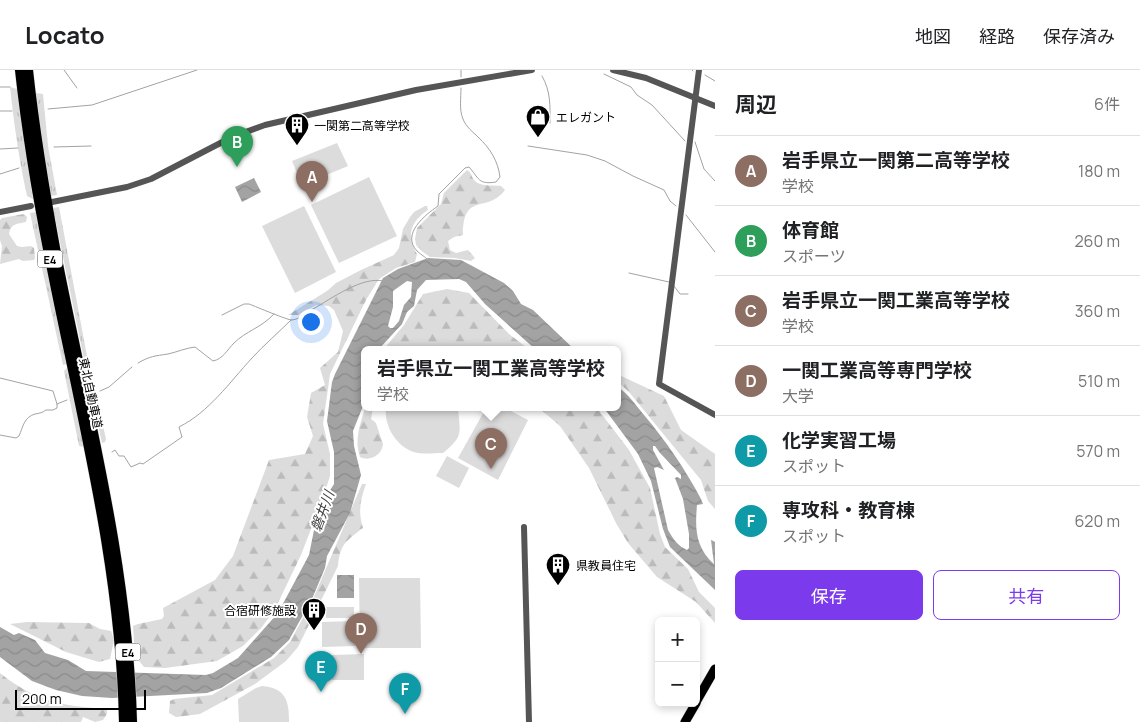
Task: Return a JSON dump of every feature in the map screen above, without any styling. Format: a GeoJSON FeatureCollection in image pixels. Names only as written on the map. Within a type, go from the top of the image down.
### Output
{"type":"FeatureCollection","features":[{"type":"Feature","properties":{"kind":"highway","name":"東北自動車道"},"geometry":{"type":"LineString","coordinates":[[20,70],[40,210],[112,523],[128,647],[128,706],[124,722]]}},
{"type":"Feature","properties":{"kind":"highway","name":"東北自動車道"},"geometry":{"type":"LineString","coordinates":[[28,70],[48,208],[93,445]]}},
{"type":"Feature","properties":{"kind":"highway"},"geometry":{"type":"LineString","coordinates":[[700,696],[715,669]]}},
{"type":"Feature","properties":{"kind":"highway"},"geometry":{"type":"LineString","coordinates":[[704,689],[715,678]]}},
{"type":"Feature","properties":{"kind":"highway","name":"東北自動車道"},"geometry":{"type":"LineString","coordinates":[[128,706],[132,722]]}},
{"type":"Feature","properties":{"kind":"highway"},"geometry":{"type":"LineString","coordinates":[[685,722],[694,707]]}},
{"type":"Feature","properties":{"kind":"street"},"geometry":{"type":"LineString","coordinates":[[52,202],[127,187],[151,179],[232,137],[265,125],[416,90],[532,70]]}},
{"type":"Feature","properties":{"kind":"street"},"geometry":{"type":"LineString","coordinates":[[613,70],[646,78],[715,106]]}},
{"type":"Feature","properties":{"kind":"street"},"geometry":{"type":"LineString","coordinates":[[699,70],[659,384],[715,415]]}},
{"type":"Feature","properties":{"kind":"street"},"geometry":{"type":"LineString","coordinates":[[0,212],[31,206]]}},
{"type":"Feature","properties":{"kind":"street"},"geometry":{"type":"LineString","coordinates":[[524,527],[529,722]]}},
{"type":"Feature","properties":{"kind":"green space"},"geometry":{"type":"Polygon","coordinates":[[[10,87],[17,89],[33,199],[27,196],[24,182],[10,87]]]}},
{"type":"Feature","properties":{"kind":"green space"},"geometry":{"type":"Polygon","coordinates":[[[36,93],[43,94],[48,146],[57,195],[50,196],[38,119],[36,93]]]}},
{"type":"Feature","properties":{"kind":"green space"},"geometry":{"type":"Polygon","coordinates":[[[337,143],[348,166],[302,185],[292,161],[337,143]]]}},
{"type":"Feature","properties":{"kind":"green space"},"geometry":{"type":"Polygon","coordinates":[[[467,170],[476,182],[483,185],[501,186],[505,190],[491,201],[472,208],[467,213],[464,221],[463,235],[448,241],[450,250],[456,253],[468,250],[475,258],[471,261],[430,257],[416,245],[417,228],[441,204],[444,193],[467,170]]]}},
{"type":"Feature","properties":{"kind":"green space"},"geometry":{"type":"Polygon","coordinates":[[[369,177],[397,236],[339,263],[311,205],[369,177]]]}},
{"type":"Feature","properties":{"kind":"green space"},"geometry":{"type":"Polygon","coordinates":[[[304,206],[336,272],[295,293],[262,226],[304,206]]]}},
{"type":"Feature","properties":{"kind":"green space"},"geometry":{"type":"Polygon","coordinates":[[[427,206],[428,210],[417,219],[411,235],[417,254],[415,262],[396,268],[379,279],[366,300],[330,374],[323,424],[330,454],[330,476],[301,555],[275,609],[262,627],[243,646],[217,661],[165,668],[144,667],[135,656],[133,626],[162,619],[164,616],[163,608],[215,580],[233,556],[269,460],[305,454],[313,436],[307,417],[311,393],[325,385],[320,368],[338,352],[343,331],[334,310],[329,306],[316,305],[298,315],[288,315],[327,291],[336,283],[394,255],[399,248],[403,229],[410,217],[414,212],[427,206]]]}},
{"type":"Feature","properties":{"kind":"green space"},"geometry":{"type":"Polygon","coordinates":[[[59,207],[87,356],[84,359],[53,208],[59,207]]]}},
{"type":"Feature","properties":{"kind":"green space"},"geometry":{"type":"Polygon","coordinates":[[[36,212],[67,364],[63,365],[30,213],[36,212]]]}},
{"type":"Feature","properties":{"kind":"green space"},"geometry":{"type":"Polygon","coordinates":[[[24,214],[27,217],[26,222],[13,226],[9,234],[17,246],[31,246],[34,248],[35,258],[34,260],[23,261],[19,259],[0,264],[2,246],[0,240],[0,220],[24,214]]]}},
{"type":"Feature","properties":{"kind":"green space"},"geometry":{"type":"Polygon","coordinates":[[[447,289],[469,293],[509,334],[525,346],[386,346],[404,325],[423,294],[447,289]]]}},
{"type":"Feature","properties":{"kind":"green space"},"geometry":{"type":"Polygon","coordinates":[[[88,361],[106,439],[102,443],[84,362],[88,361]]]}},
{"type":"Feature","properties":{"kind":"green space"},"geometry":{"type":"Polygon","coordinates":[[[68,367],[85,447],[79,446],[64,371],[68,367]]]}},
{"type":"Feature","properties":{"kind":"green space"},"geometry":{"type":"Polygon","coordinates":[[[621,376],[664,396],[681,430],[715,454],[715,509],[708,501],[701,480],[621,385],[621,376]]]}},
{"type":"Feature","properties":{"kind":"green space"},"geometry":{"type":"Polygon","coordinates":[[[364,411],[372,411],[371,419],[376,423],[383,444],[378,454],[368,459],[360,457],[358,451],[358,432],[364,411]]]}},
{"type":"Feature","properties":{"kind":"green space"},"geometry":{"type":"Polygon","coordinates":[[[386,411],[458,411],[460,429],[458,438],[443,453],[411,451],[396,439],[389,427],[386,411]]]}},
{"type":"Feature","properties":{"kind":"green space"},"geometry":{"type":"Polygon","coordinates":[[[484,411],[511,411],[528,420],[498,480],[458,458],[484,411]]]}},
{"type":"Feature","properties":{"kind":"green space"},"geometry":{"type":"Polygon","coordinates":[[[542,411],[599,411],[629,450],[650,488],[660,534],[665,547],[688,569],[699,592],[715,608],[715,623],[696,602],[657,577],[628,543],[589,468],[560,426],[542,411]]]}},
{"type":"Feature","properties":{"kind":"green space"},"geometry":{"type":"Polygon","coordinates":[[[447,456],[469,468],[459,488],[436,476],[447,456]]]}},
{"type":"Feature","properties":{"kind":"green space"},"geometry":{"type":"Polygon","coordinates":[[[362,484],[366,484],[360,506],[363,528],[348,540],[342,548],[338,566],[298,647],[286,661],[255,684],[200,714],[176,717],[169,713],[170,701],[212,695],[274,658],[290,642],[313,599],[362,484]]]}},
{"type":"Feature","properties":{"kind":"green space"},"geometry":{"type":"Polygon","coordinates":[[[359,578],[420,578],[421,648],[360,648],[359,578]]]}},
{"type":"Feature","properties":{"kind":"green space"},"geometry":{"type":"Polygon","coordinates":[[[326,607],[354,607],[354,618],[326,618],[326,607]]]}},
{"type":"Feature","properties":{"kind":"green space"},"geometry":{"type":"Polygon","coordinates":[[[355,621],[355,646],[322,647],[322,622],[355,621]]]}},
{"type":"Feature","properties":{"kind":"green space"},"geometry":{"type":"Polygon","coordinates":[[[27,622],[89,623],[100,629],[111,631],[114,640],[110,659],[99,662],[66,652],[10,624],[27,622]]]}},
{"type":"Feature","properties":{"kind":"green space"},"geometry":{"type":"Polygon","coordinates":[[[364,654],[364,680],[332,680],[332,655],[364,654]]]}},
{"type":"Feature","properties":{"kind":"green space"},"geometry":{"type":"Polygon","coordinates":[[[0,673],[13,683],[50,701],[107,709],[107,714],[103,720],[95,722],[83,717],[81,722],[0,722],[0,673]]]}},
{"type":"Feature","properties":{"kind":"green space"},"geometry":{"type":"Polygon","coordinates":[[[262,686],[276,690],[284,697],[287,702],[289,722],[239,722],[238,699],[262,686]]]}},
{"type":"Feature","properties":{"kind":"water"},"geometry":{"type":"Polygon","coordinates":[[[254,178],[261,192],[242,202],[235,187],[254,178]]]}},
{"type":"Feature","properties":{"kind":"water"},"geometry":{"type":"Polygon","coordinates":[[[428,258],[461,260],[504,283],[513,291],[521,304],[533,310],[571,346],[532,346],[485,304],[466,282],[459,279],[426,280],[417,290],[414,306],[407,312],[402,324],[382,346],[361,346],[361,411],[353,431],[354,446],[361,475],[350,513],[327,556],[325,568],[312,599],[289,640],[271,657],[221,688],[207,693],[112,698],[82,696],[56,690],[32,681],[0,657],[0,627],[14,635],[19,633],[35,640],[45,653],[68,660],[86,671],[206,675],[213,673],[238,658],[278,613],[309,555],[314,530],[325,512],[329,492],[334,484],[334,452],[327,421],[332,382],[383,278],[398,269],[428,258]],[[407,281],[393,291],[393,307],[388,326],[390,328],[393,328],[399,321],[404,305],[411,297],[412,282],[407,281]]]}},
{"type":"Feature","properties":{"kind":"water"},"geometry":{"type":"Polygon","coordinates":[[[621,389],[660,435],[682,466],[701,499],[703,504],[697,505],[696,529],[703,551],[714,564],[711,540],[715,542],[715,590],[670,547],[663,529],[651,481],[638,454],[606,411],[621,411],[621,389]],[[653,446],[653,450],[664,470],[657,467],[654,468],[668,530],[676,542],[687,550],[689,548],[689,534],[683,499],[675,478],[681,479],[681,475],[653,446]]]}},
{"type":"Feature","properties":{"kind":"water"},"geometry":{"type":"Polygon","coordinates":[[[337,575],[354,575],[354,598],[337,598],[337,575]]]}},
{"type":"Feature","properties":{"kind":"waterway"},"geometry":{"type":"LineString","coordinates":[[64,70],[77,88]]}},
{"type":"Feature","properties":{"kind":"waterway"},"geometry":{"type":"LineString","coordinates":[[48,109],[92,105],[197,70]]}},
{"type":"Feature","properties":{"kind":"waterway"},"geometry":{"type":"LineString","coordinates":[[461,70],[461,77]]}},
{"type":"Feature","properties":{"kind":"waterway"},"geometry":{"type":"LineString","coordinates":[[604,74],[631,87],[637,95],[652,105],[685,141]]}},
{"type":"Feature","properties":{"kind":"waterway"},"geometry":{"type":"LineString","coordinates":[[705,75],[715,81]]}},
{"type":"Feature","properties":{"kind":"waterway"},"geometry":{"type":"LineString","coordinates":[[542,76],[550,104],[550,123]]}},
{"type":"Feature","properties":{"kind":"waterway"},"geometry":{"type":"LineString","coordinates":[[0,87],[10,87]]}},
{"type":"Feature","properties":{"kind":"waterway"},"geometry":{"type":"LineString","coordinates":[[427,259],[413,245],[413,232],[421,220],[438,206],[439,194],[465,168],[469,167],[482,181],[496,182],[500,177],[490,150],[463,119],[461,88]]}},
{"type":"Feature","properties":{"kind":"waterway"},"geometry":{"type":"LineString","coordinates":[[0,111],[12,111]]}},
{"type":"Feature","properties":{"kind":"waterway"},"geometry":{"type":"LineString","coordinates":[[695,142],[704,169],[715,181]]}},
{"type":"Feature","properties":{"kind":"waterway"},"geometry":{"type":"LineString","coordinates":[[54,147],[91,146]]}},
{"type":"Feature","properties":{"kind":"waterway"},"geometry":{"type":"LineString","coordinates":[[528,146],[587,155],[605,161],[664,190],[670,201],[676,206]]}},
{"type":"Feature","properties":{"kind":"waterway"},"geometry":{"type":"LineString","coordinates":[[0,149],[18,148]]}},
{"type":"Feature","properties":{"kind":"waterway"},"geometry":{"type":"LineString","coordinates":[[0,174],[19,168]]}},
{"type":"Feature","properties":{"kind":"waterway"},"geometry":{"type":"LineString","coordinates":[[686,215],[715,252]]}},
{"type":"Feature","properties":{"kind":"waterway"},"geometry":{"type":"LineString","coordinates":[[629,273],[669,282]]}},
{"type":"Feature","properties":{"kind":"waterway"},"geometry":{"type":"LineString","coordinates":[[222,315],[244,304],[249,304],[292,320],[303,316],[356,285],[375,280],[383,281]]}},
{"type":"Feature","properties":{"kind":"waterway"},"geometry":{"type":"LineString","coordinates":[[674,286],[680,294],[688,294]]}},
{"type":"Feature","properties":{"kind":"waterway"},"geometry":{"type":"LineString","coordinates":[[138,363],[153,357],[195,347],[213,361],[216,360],[239,339],[264,323],[274,314]]}},
{"type":"Feature","properties":{"kind":"waterway"},"geometry":{"type":"LineString","coordinates":[[112,452],[115,450],[119,456],[124,456],[131,467],[140,463],[143,464],[182,437],[179,427],[190,421],[209,405],[257,353],[291,320]]}},
{"type":"Feature","properties":{"kind":"waterway"},"geometry":{"type":"LineString","coordinates":[[100,391],[109,387],[132,367]]}},
{"type":"Feature","properties":{"kind":"waterway"},"geometry":{"type":"LineString","coordinates":[[0,378],[53,391],[57,404]]}},
{"type":"Feature","properties":{"kind":"waterway"},"geometry":{"type":"LineString","coordinates":[[0,435],[16,438],[19,436],[28,417],[46,410],[53,410],[57,408],[57,404],[67,400]]}},
{"type":"Feature","properties":{"kind":"place","name":"エレガント"},"geometry":{"type":"Point","coordinates":[538,138]}},
{"type":"Feature","properties":{"kind":"place","name":"一関第二高等学校"},"geometry":{"type":"Point","coordinates":[297,146]}},
{"type":"Feature","properties":{"kind":"place","name":"体育館"},"geometry":{"type":"Point","coordinates":[237,167]}},
{"type":"Feature","properties":{"kind":"place","name":"岩手県立一関第二高等学校"},"geometry":{"type":"Point","coordinates":[312,202]}},
{"type":"Feature","properties":{"kind":"place","name":"岩手県立一関工業高等学校"},"geometry":{"type":"Point","coordinates":[491,469]}},
{"type":"Feature","properties":{"kind":"place","name":"県教員住宅"},"geometry":{"type":"Point","coordinates":[558,586]}},
{"type":"Feature","properties":{"kind":"place","name":"合宿研修施設"},"geometry":{"type":"Point","coordinates":[314,631]}},
{"type":"Feature","properties":{"kind":"place","name":"一関工業高等専門学校"},"geometry":{"type":"Point","coordinates":[361,654]}},
{"type":"Feature","properties":{"kind":"place","name":"化学実習工場"},"geometry":{"type":"Point","coordinates":[321,692]}},
{"type":"Feature","properties":{"kind":"place","name":"専攻科・教育棟"},"geometry":{"type":"Point","coordinates":[405,714]}},
{"type":"Feature","properties":{"kind":"water label","name":"磐井川"},"geometry":{"type":"Point","coordinates":[322,511]}}]}
